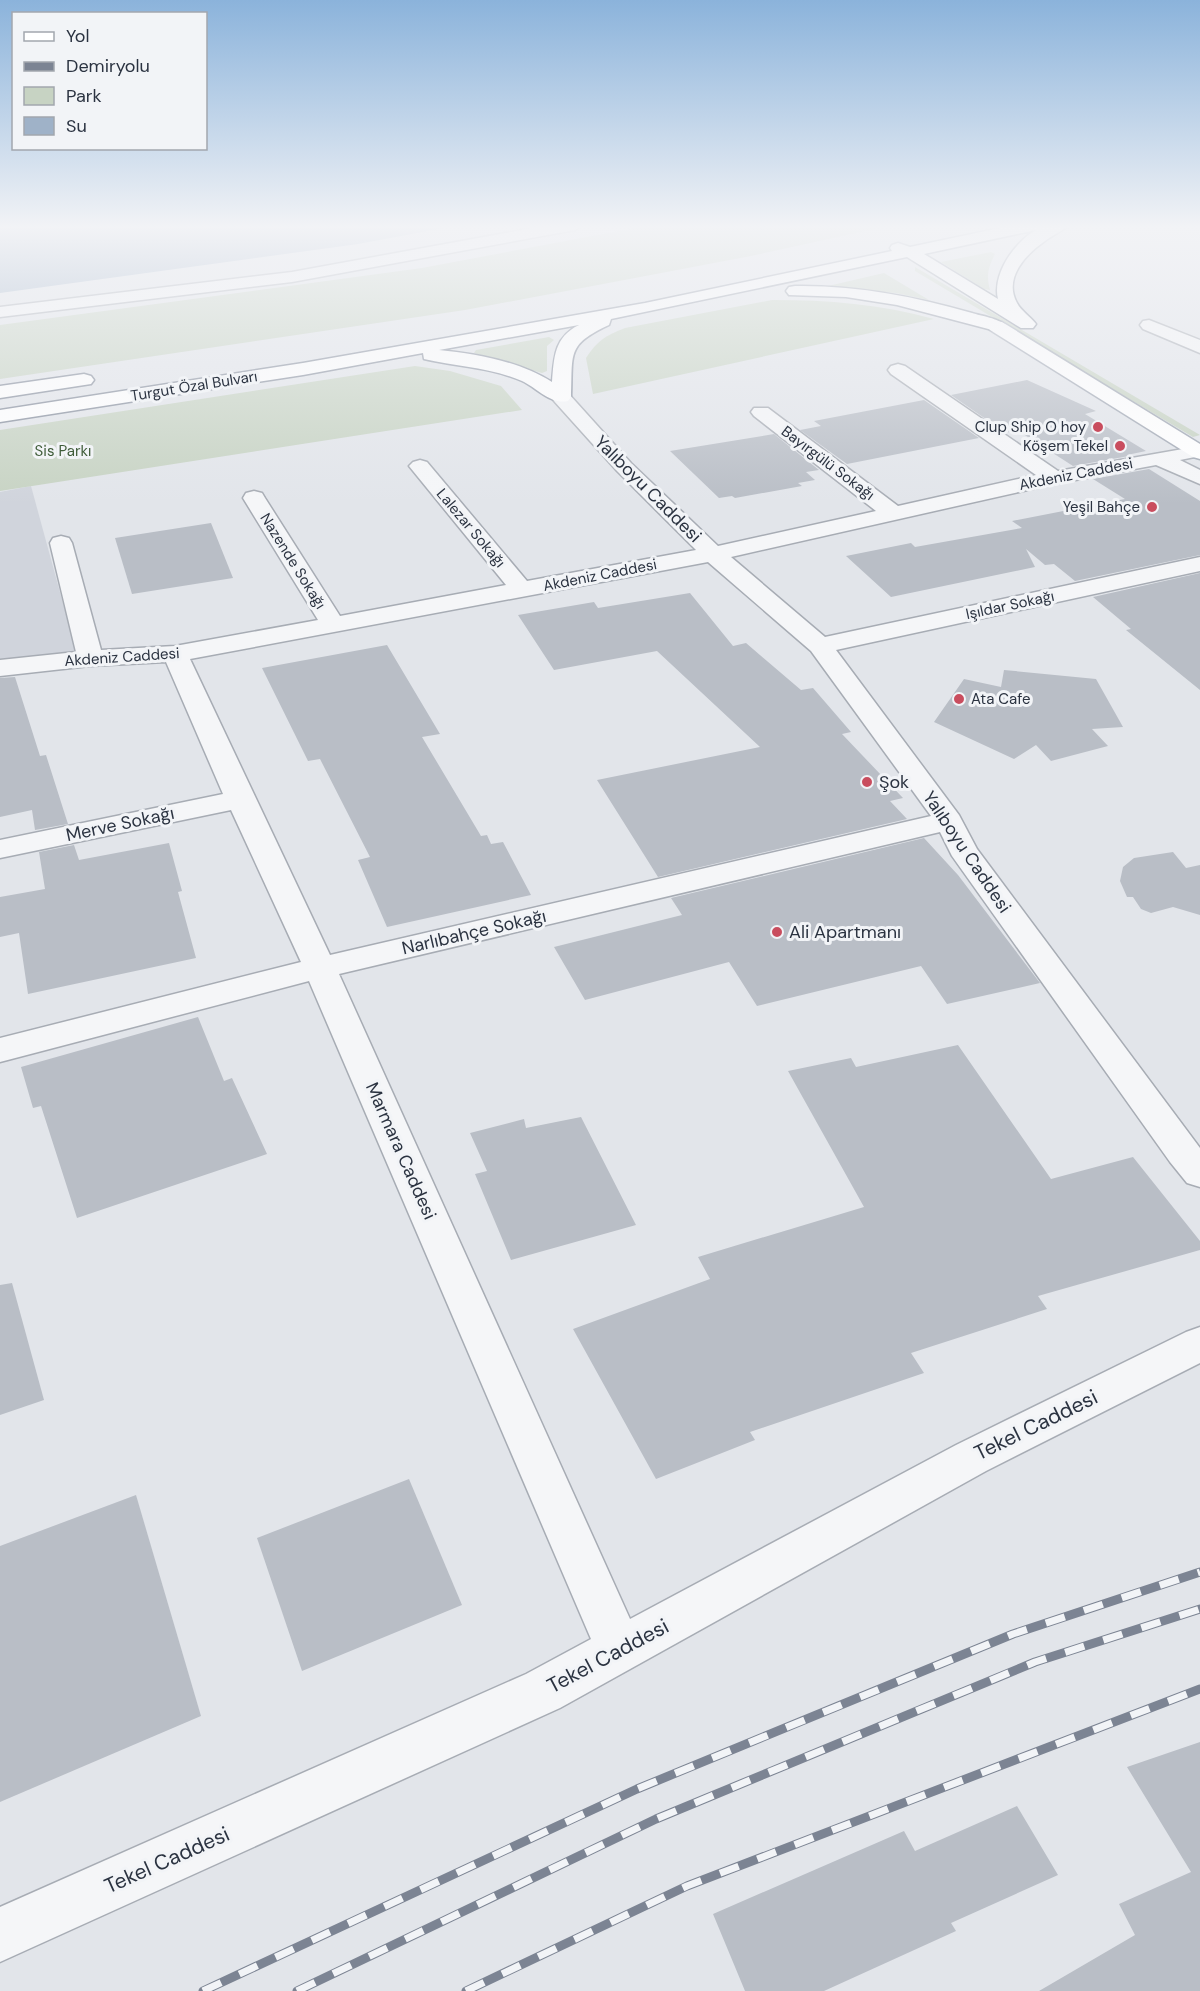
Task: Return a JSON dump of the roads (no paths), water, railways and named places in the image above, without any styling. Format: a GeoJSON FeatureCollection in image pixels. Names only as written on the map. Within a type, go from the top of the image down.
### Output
{"type":"FeatureCollection","features":[{"type":"Feature","properties":{"kind":"main road","name":"Turgut Özal Bulvarı"},"geometry":{"type":"LineString","coordinates":[[0,416],[375,357],[590,318]]}},
{"type":"Feature","properties":{"kind":"main road"},"geometry":{"type":"LineString","coordinates":[[375,357],[423,354],[453,357],[533,379],[561,397],[564,349],[579,332],[593,324],[613,318]]}},
{"type":"Feature","properties":{"kind":"main road"},"geometry":{"type":"LineString","coordinates":[[971,318],[996,326]]}},
{"type":"Feature","properties":{"kind":"main road"},"geometry":{"type":"LineString","coordinates":[[982,318],[1198,452]]}},
{"type":"Feature","properties":{"kind":"main road"},"geometry":{"type":"LineString","coordinates":[[1017,318],[1068,349]]}},
{"type":"Feature","properties":{"kind":"main road"},"geometry":{"type":"LineString","coordinates":[[1021,318],[1027,324]]}},
{"type":"Feature","properties":{"kind":"main road"},"geometry":{"type":"LineString","coordinates":[[0,392],[101,378]]}},
{"type":"Feature","properties":{"kind":"street"},"geometry":{"type":"LineString","coordinates":[[1149,325],[1200,347]]}},
{"type":"Feature","properties":{"kind":"street"},"geometry":{"type":"LineString","coordinates":[[898,370],[1054,478]]}},
{"type":"Feature","properties":{"kind":"street","name":"Yalıboyu Caddesi"},"geometry":{"type":"LineString","coordinates":[[561,397],[624,466],[712,554],[820,646],[949,821],[963,850],[1182,1153],[1200,1173]]}},
{"type":"Feature","properties":{"kind":"street","name":"Bayırgülü Sokağı"},"geometry":{"type":"LineString","coordinates":[[761,412],[894,513]]}},
{"type":"Feature","properties":{"kind":"street","name":"Akdeniz Caddesi"},"geometry":{"type":"LineString","coordinates":[[0,668],[90,658],[175,654],[712,554],[1054,478],[1198,452]]}},
{"type":"Feature","properties":{"kind":"street"},"geometry":{"type":"LineString","coordinates":[[1159,458],[1200,478]]}},
{"type":"Feature","properties":{"kind":"street","name":"Lalezar Sokağı"},"geometry":{"type":"LineString","coordinates":[[420,466],[522,590]]}},
{"type":"Feature","properties":{"kind":"street","name":"Nazende Sokağı"},"geometry":{"type":"LineString","coordinates":[[254,498],[333,625]]}},
{"type":"Feature","properties":{"kind":"street"},"geometry":{"type":"LineString","coordinates":[[61,543],[90,658]]}},
{"type":"Feature","properties":{"kind":"street","name":"Işıldar Sokağı"},"geometry":{"type":"LineString","coordinates":[[820,646],[1200,564]]}},
{"type":"Feature","properties":{"kind":"street","name":"Marmara Caddesi"},"geometry":{"type":"LineString","coordinates":[[175,654],[320,968],[620,1651]]}},
{"type":"Feature","properties":{"kind":"street","name":"Merve Sokağı"},"geometry":{"type":"LineString","coordinates":[[0,849],[240,799]]}},
{"type":"Feature","properties":{"kind":"street","name":"Narlıbahçe Sokağı"},"geometry":{"type":"LineString","coordinates":[[0,1050],[320,968],[949,821]]}},
{"type":"Feature","properties":{"kind":"street","name":"Tekel Caddesi"},"geometry":{"type":"LineString","coordinates":[[0,1935],[543,1691],[971,1458],[1200,1344]]}},
{"type":"Feature","properties":{"kind":"railway"},"geometry":{"type":"LineString","coordinates":[[203,1991],[637,1789],[1013,1634],[1200,1572]]}},
{"type":"Feature","properties":{"kind":"railway"},"geometry":{"type":"LineString","coordinates":[[297,1991],[656,1819],[1035,1662],[1200,1609]]}},
{"type":"Feature","properties":{"kind":"railway"},"geometry":{"type":"LineString","coordinates":[[466,1991],[687,1886],[1200,1689]]}},
{"type":"Feature","properties":{"kind":"place","name":"Clup Ship O hoy"},"geometry":{"type":"Point","coordinates":[1098,427]}},
{"type":"Feature","properties":{"kind":"place","name":"Köşem Tekel"},"geometry":{"type":"Point","coordinates":[1120,446]}},
{"type":"Feature","properties":{"kind":"place","name":"Yeşil Bahçe"},"geometry":{"type":"Point","coordinates":[1152,507]}},
{"type":"Feature","properties":{"kind":"place","name":"Ata Cafe"},"geometry":{"type":"Point","coordinates":[959,699]}},
{"type":"Feature","properties":{"kind":"place","name":"Şok"},"geometry":{"type":"Point","coordinates":[867,782]}},
{"type":"Feature","properties":{"kind":"place","name":"Ali Apartmanı"},"geometry":{"type":"Point","coordinates":[777,932]}},
{"type":"Feature","properties":{"kind":"park label","name":"Sis Parkı"},"geometry":{"type":"Point","coordinates":[63,451]}}]}
